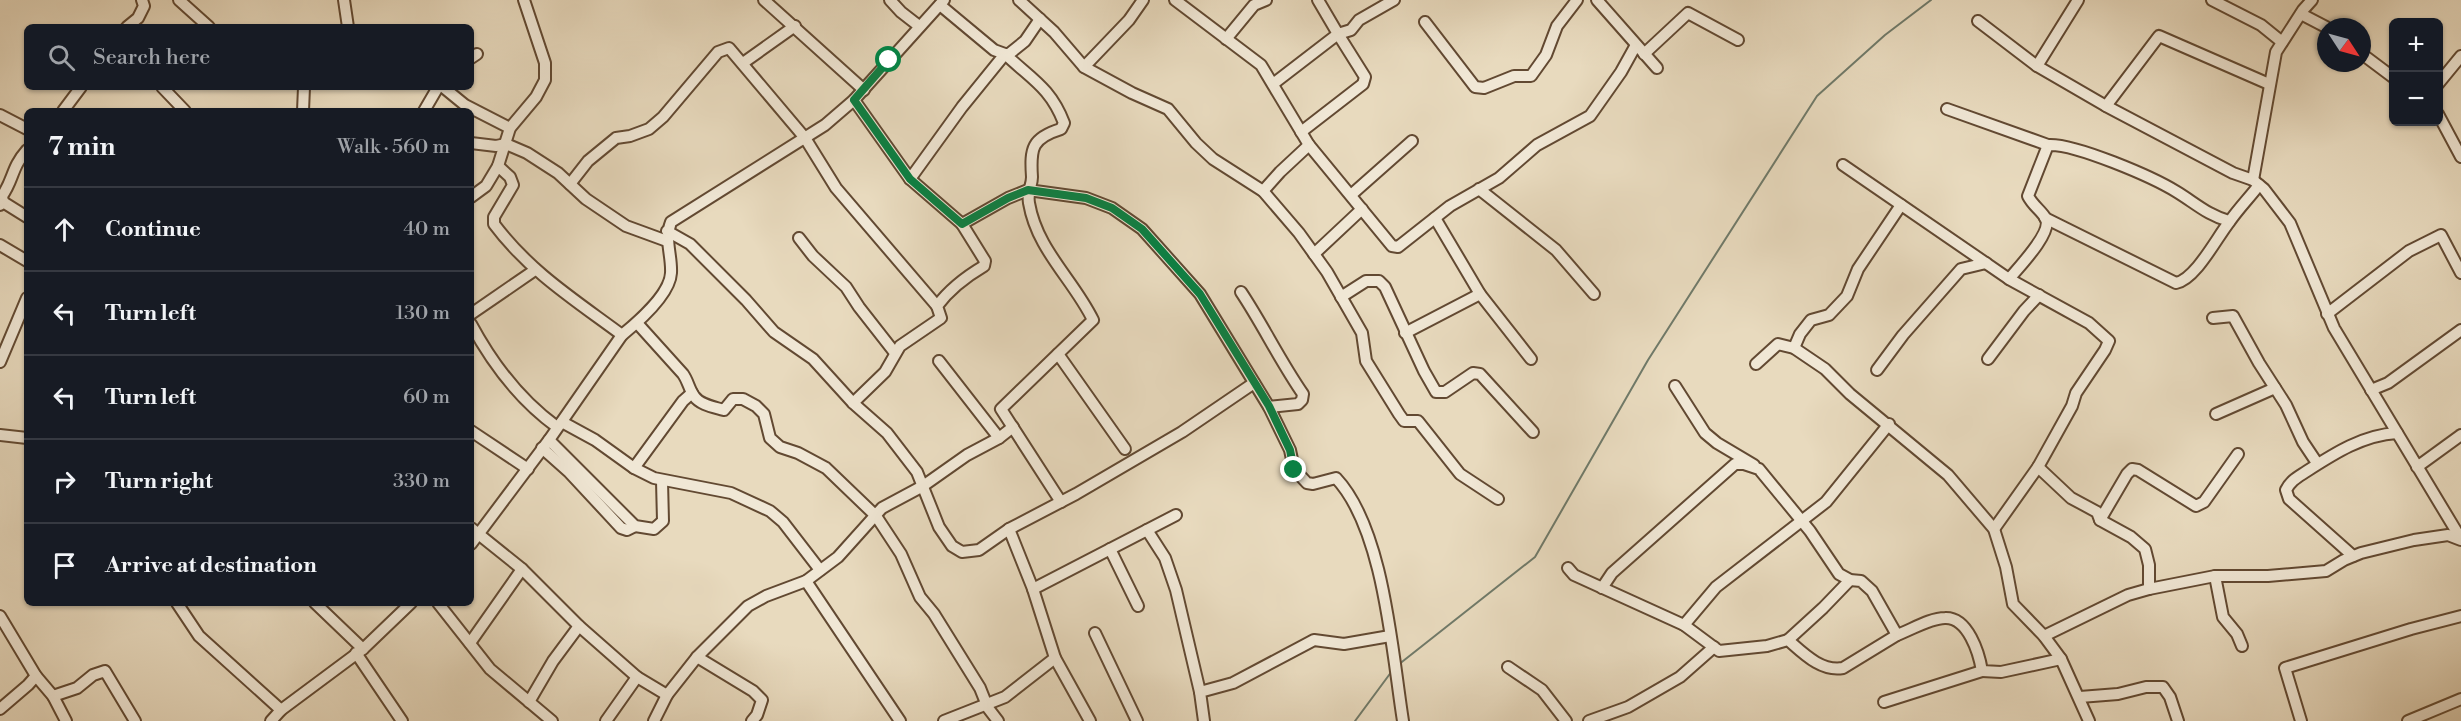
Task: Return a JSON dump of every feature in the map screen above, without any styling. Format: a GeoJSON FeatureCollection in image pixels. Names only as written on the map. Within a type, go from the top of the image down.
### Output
{"type":"FeatureCollection","features":[{"type":"Feature","properties":{"kind":"street"},"geometry":{"type":"LineString","coordinates":[[179,0],[206,24]]}},
{"type":"Feature","properties":{"kind":"street"},"geometry":{"type":"LineString","coordinates":[[344,0],[348,24]]}},
{"type":"Feature","properties":{"kind":"street"},"geometry":{"type":"LineString","coordinates":[[474,195],[486,186],[498,166],[510,128],[536,97],[546,80],[544,63],[524,0]]}},
{"type":"Feature","properties":{"kind":"street"},"geometry":{"type":"LineString","coordinates":[[764,0],[864,90]]}},
{"type":"Feature","properties":{"kind":"street"},"geometry":{"type":"LineString","coordinates":[[890,0],[919,26]]}},
{"type":"Feature","properties":{"kind":"street"},"geometry":{"type":"LineString","coordinates":[[1019,0],[1054,32],[1084,67],[1168,109],[1213,159],[1263,191],[1327,272],[1362,333],[1366,362],[1404,421],[1418,421],[1460,474],[1498,499]]}},
{"type":"Feature","properties":{"kind":"street"},"geometry":{"type":"LineString","coordinates":[[1084,67],[1129,20],[1143,0]]}},
{"type":"Feature","properties":{"kind":"street"},"geometry":{"type":"LineString","coordinates":[[1175,0],[1261,65],[1309,145],[1392,246],[1398,247],[1450,206],[1499,178],[1537,145],[1590,116],[1621,72],[1636,45]]}},
{"type":"Feature","properties":{"kind":"street"},"geometry":{"type":"LineString","coordinates":[[1226,39],[1254,5],[1266,0]]}},
{"type":"Feature","properties":{"kind":"street"},"geometry":{"type":"LineString","coordinates":[[1301,132],[1363,84],[1365,77],[1318,0]]}},
{"type":"Feature","properties":{"kind":"street"},"geometry":{"type":"LineString","coordinates":[[1273,84],[1338,34],[1351,30],[1359,20],[1394,0]]}},
{"type":"Feature","properties":{"kind":"street"},"geometry":{"type":"LineString","coordinates":[[1425,22],[1475,87],[1484,88],[1514,76],[1531,76],[1546,55],[1557,26],[1577,0]]}},
{"type":"Feature","properties":{"kind":"street"},"geometry":{"type":"LineString","coordinates":[[1597,0],[1657,68]]}},
{"type":"Feature","properties":{"kind":"street"},"geometry":{"type":"LineString","coordinates":[[2037,66],[2078,0]]}},
{"type":"Feature","properties":{"kind":"street"},"geometry":{"type":"LineString","coordinates":[[2212,0],[2260,25],[2282,42]]}},
{"type":"Feature","properties":{"kind":"street"},"geometry":{"type":"LineString","coordinates":[[2048,145],[2028,196],[2033,206],[2046,218],[2176,283],[2183,281],[2196,268],[2256,182],[2269,84],[2276,52],[2300,8],[2312,0]]}},
{"type":"Feature","properties":{"kind":"street"},"geometry":{"type":"LineString","coordinates":[[131,24],[138,18],[145,2]]}},
{"type":"Feature","properties":{"kind":"street"},"geometry":{"type":"LineString","coordinates":[[667,695],[637,677],[579,626],[522,569],[476,531],[528,469],[622,335],[637,323],[666,290],[671,273],[667,236],[671,222],[825,125],[864,90],[942,2],[994,51],[1005,54],[1041,84],[1060,112],[1064,123],[1062,129],[1041,138],[1030,156],[1032,180],[1028,190],[1035,228],[1042,243],[1093,320],[1001,409],[1061,502]]}},
{"type":"Feature","properties":{"kind":"street"},"geometry":{"type":"LineString","coordinates":[[2300,8],[2317,20]]}},
{"type":"Feature","properties":{"kind":"street"},"geometry":{"type":"LineString","coordinates":[[1644,54],[1688,13],[1738,40]]}},
{"type":"Feature","properties":{"kind":"street"},"geometry":{"type":"LineString","coordinates":[[910,179],[962,107],[1005,54],[1009,54],[1025,41],[1040,19]]}},
{"type":"Feature","properties":{"kind":"street"},"geometry":{"type":"LineString","coordinates":[[1978,21],[2037,66],[2106,106],[2233,173],[2256,182],[2290,223],[2334,328],[2461,539]]}},
{"type":"Feature","properties":{"kind":"street"},"geometry":{"type":"LineString","coordinates":[[743,63],[795,27]]}},
{"type":"Feature","properties":{"kind":"street"},"geometry":{"type":"LineString","coordinates":[[2106,106],[2159,36],[2269,84]]}},
{"type":"Feature","properties":{"kind":"street"},"geometry":{"type":"LineString","coordinates":[[570,184],[588,161],[616,138],[649,129],[663,117],[718,52],[729,48],[805,138],[836,188],[937,306],[941,318],[900,346],[885,372],[853,403]]}},
{"type":"Feature","properties":{"kind":"street"},"geometry":{"type":"LineString","coordinates":[[2443,79],[2461,56]]}},
{"type":"Feature","properties":{"kind":"street"},"geometry":{"type":"LineString","coordinates":[[2371,61],[2389,74]]}},
{"type":"Feature","properties":{"kind":"street"},"geometry":{"type":"LineString","coordinates":[[65,108],[79,90]]}},
{"type":"Feature","properties":{"kind":"street"},"geometry":{"type":"LineString","coordinates":[[165,90],[182,108]]}},
{"type":"Feature","properties":{"kind":"street"},"geometry":{"type":"LineString","coordinates":[[303,108],[304,90]]}},
{"type":"Feature","properties":{"kind":"street"},"geometry":{"type":"LineString","coordinates":[[426,108],[436,90]]}},
{"type":"Feature","properties":{"kind":"street"},"geometry":{"type":"LineString","coordinates":[[447,90],[471,108]]}},
{"type":"Feature","properties":{"kind":"street"},"geometry":{"type":"LineString","coordinates":[[854,100],[910,179],[962,224],[985,261],[984,266],[972,273],[937,306]]}},
{"type":"Feature","properties":{"kind":"street"},"geometry":{"type":"LineString","coordinates":[[1947,109],[2048,145],[2069,147],[2116,164],[2175,191],[2212,217],[2229,221]]}},
{"type":"Feature","properties":{"kind":"street"},"geometry":{"type":"LineString","coordinates":[[474,110],[510,128]]}},
{"type":"Feature","properties":{"kind":"street"},"geometry":{"type":"LineString","coordinates":[[0,115],[24,127]]}},
{"type":"Feature","properties":{"kind":"street"},"geometry":{"type":"LineString","coordinates":[[2443,120],[2457,139],[2461,157]]}},
{"type":"Feature","properties":{"kind":"street"},"geometry":{"type":"LineString","coordinates":[[1351,195],[1412,141]]}},
{"type":"Feature","properties":{"kind":"street"},"geometry":{"type":"LineString","coordinates":[[474,143],[496,146],[506,144],[527,153],[558,173],[586,199],[626,226],[690,244],[746,300],[774,332],[813,359],[853,403],[900,447],[917,472],[939,526],[957,550],[969,553],[979,550],[1009,529],[1061,502],[1182,432],[1254,383]]}},
{"type":"Feature","properties":{"kind":"street"},"geometry":{"type":"LineString","coordinates":[[1263,191],[1309,145]]}},
{"type":"Feature","properties":{"kind":"street"},"geometry":{"type":"LineString","coordinates":[[24,154],[12,171],[1,203],[24,215]]}},
{"type":"Feature","properties":{"kind":"street"},"geometry":{"type":"LineString","coordinates":[[1843,165],[2009,279],[2089,324],[2109,341],[2108,346],[2076,393],[2072,406],[2038,467],[1994,529]]}},
{"type":"Feature","properties":{"kind":"street"},"geometry":{"type":"LineString","coordinates":[[498,166],[510,177],[513,185],[494,217],[494,224],[535,270],[569,299],[622,335]]}},
{"type":"Feature","properties":{"kind":"street"},"geometry":{"type":"LineString","coordinates":[[1479,189],[1556,250],[1594,294]]}},
{"type":"Feature","properties":{"kind":"street"},"geometry":{"type":"LineString","coordinates":[[962,224],[1008,198],[1028,190],[1086,198],[1112,208],[1142,229],[1170,264],[1193,285],[1269,406],[1290,450],[1294,470],[1313,484],[1336,478],[1355,502],[1370,537],[1390,636],[1403,721]]}},
{"type":"Feature","properties":{"kind":"street"},"geometry":{"type":"LineString","coordinates":[[1794,348],[1800,334],[1812,320],[1829,315],[1847,296],[1858,269],[1900,205]]}},
{"type":"Feature","properties":{"kind":"street"},"geometry":{"type":"LineString","coordinates":[[1314,254],[1362,209]]}},
{"type":"Feature","properties":{"kind":"street"},"geometry":{"type":"LineString","coordinates":[[1435,218],[1480,294],[1531,360]]}},
{"type":"Feature","properties":{"kind":"street"},"geometry":{"type":"LineString","coordinates":[[2009,279],[2042,237],[2047,227],[2046,218]]}},
{"type":"Feature","properties":{"kind":"street"},"geometry":{"type":"LineString","coordinates":[[2327,314],[2409,251],[2441,235],[2461,273]]}},
{"type":"Feature","properties":{"kind":"street"},"geometry":{"type":"LineString","coordinates":[[799,238],[813,256],[846,287],[895,353]]}},
{"type":"Feature","properties":{"kind":"street"},"geometry":{"type":"LineString","coordinates":[[0,245],[24,259]]}},
{"type":"Feature","properties":{"kind":"street"},"geometry":{"type":"LineString","coordinates":[[1877,370],[1903,335],[1961,269],[1986,263]]}},
{"type":"Feature","properties":{"kind":"street"},"geometry":{"type":"LineString","coordinates":[[474,312],[535,270]]}},
{"type":"Feature","properties":{"kind":"street"},"geometry":{"type":"LineString","coordinates":[[1341,297],[1366,281],[1379,281],[1385,287],[1405,333],[1436,392],[1445,392],[1473,372],[1480,374],[1533,432]]}},
{"type":"Feature","properties":{"kind":"street"},"geometry":{"type":"LineString","coordinates":[[1241,292],[1260,320],[1285,369],[1303,394],[1298,404],[1269,406]]}},
{"type":"Feature","properties":{"kind":"street"},"geometry":{"type":"LineString","coordinates":[[1405,333],[1480,294]]}},
{"type":"Feature","properties":{"kind":"street"},"geometry":{"type":"LineString","coordinates":[[1988,359],[2024,311],[2039,296]]}},
{"type":"Feature","properties":{"kind":"street"},"geometry":{"type":"LineString","coordinates":[[0,362],[24,305]]}},
{"type":"Feature","properties":{"kind":"street"},"geometry":{"type":"LineString","coordinates":[[2213,318],[2233,316],[2286,405],[2303,442],[2317,463]]}},
{"type":"Feature","properties":{"kind":"street"},"geometry":{"type":"LineString","coordinates":[[637,323],[683,374],[699,402],[724,410],[733,399],[743,399],[756,406],[764,414],[770,438],[780,447],[798,453],[826,468],[876,516],[901,554],[920,597],[934,614],[998,721]]}},
{"type":"Feature","properties":{"kind":"street"},"geometry":{"type":"LineString","coordinates":[[474,330],[484,350],[530,405],[559,425],[595,440],[634,468],[662,481],[731,493],[762,507],[783,522],[820,570]]}},
{"type":"Feature","properties":{"kind":"street"},"geometry":{"type":"LineString","coordinates":[[2371,390],[2388,383],[2461,330]]}},
{"type":"Feature","properties":{"kind":"street"},"geometry":{"type":"LineString","coordinates":[[1756,364],[1778,344],[1794,348],[1825,369],[1850,394],[1948,475],[1994,529],[2006,567],[2013,604],[2044,636],[2061,659],[2089,721]]}},
{"type":"Feature","properties":{"kind":"street"},"geometry":{"type":"LineString","coordinates":[[1058,354],[1125,449]]}},
{"type":"Feature","properties":{"kind":"street"},"geometry":{"type":"LineString","coordinates":[[939,361],[999,438]]}},
{"type":"Feature","properties":{"kind":"street"},"geometry":{"type":"LineString","coordinates":[[1675,386],[1705,433],[1717,443],[1759,468],[1803,521],[1839,574],[1850,580],[1861,581],[1872,591],[1897,635]]}},
{"type":"Feature","properties":{"kind":"street"},"geometry":{"type":"LineString","coordinates":[[2216,414],[2275,388]]}},
{"type":"Feature","properties":{"kind":"street"},"geometry":{"type":"LineString","coordinates":[[634,468],[683,401],[692,393]]}},
{"type":"Feature","properties":{"kind":"street"},"geometry":{"type":"LineString","coordinates":[[1683,625],[1716,587],[1832,496],[1852,467],[1889,424]]}},
{"type":"Feature","properties":{"kind":"street"},"geometry":{"type":"LineString","coordinates":[[654,721],[667,695],[697,657],[748,606],[766,596],[806,581],[838,557],[882,508],[922,486],[1013,427]]}},
{"type":"Feature","properties":{"kind":"street"},"geometry":{"type":"LineString","coordinates":[[474,433],[528,469]]}},
{"type":"Feature","properties":{"kind":"street"},"geometry":{"type":"LineString","coordinates":[[2353,556],[2289,499],[2286,490],[2289,483],[2317,463],[2353,444],[2383,434],[2397,433]]}},
{"type":"Feature","properties":{"kind":"street"},"geometry":{"type":"LineString","coordinates":[[0,435],[24,438]]}},
{"type":"Feature","properties":{"kind":"street"},"geometry":{"type":"LineString","coordinates":[[2417,467],[2461,435]]}},
{"type":"Feature","properties":{"kind":"street"},"geometry":{"type":"LineString","coordinates":[[546,444],[621,528],[627,531],[635,526],[654,529],[663,521],[662,481]]}},
{"type":"Feature","properties":{"kind":"street"},"geometry":{"type":"LineString","coordinates":[[2100,520],[2132,469],[2138,470],[2196,506],[2204,502],[2238,454]]}},
{"type":"Feature","properties":{"kind":"street"},"geometry":{"type":"LineString","coordinates":[[1602,588],[1612,573],[1736,464],[1759,468]]}},
{"type":"Feature","properties":{"kind":"street"},"geometry":{"type":"LineString","coordinates":[[2038,467],[2071,498],[2097,512],[2100,520],[2132,537],[2145,549],[2149,565],[2149,589]]}},
{"type":"Feature","properties":{"kind":"street"},"geometry":{"type":"LineString","coordinates":[[1033,589],[1176,515]]}},
{"type":"Feature","properties":{"kind":"street"},"geometry":{"type":"LineString","coordinates":[[1009,529],[1033,589],[1055,658],[1090,721]]}},
{"type":"Feature","properties":{"kind":"street"},"geometry":{"type":"LineString","coordinates":[[1147,530],[1165,558],[1176,590],[1200,692],[1204,721]]}},
{"type":"Feature","properties":{"kind":"street"},"geometry":{"type":"LineString","coordinates":[[2044,636],[2128,596],[2149,589],[2215,576],[2268,576],[2326,571],[2353,556],[2414,540],[2448,535],[2461,539]]}},
{"type":"Feature","properties":{"kind":"street"},"geometry":{"type":"LineString","coordinates":[[1110,549],[1138,606]]}},
{"type":"Feature","properties":{"kind":"street"},"geometry":{"type":"LineString","coordinates":[[1568,568],[1574,575],[1650,612],[1683,625],[1719,651],[1788,640],[1850,580]]}},
{"type":"Feature","properties":{"kind":"street"},"geometry":{"type":"LineString","coordinates":[[470,643],[522,569]]}},
{"type":"Feature","properties":{"kind":"street"},"geometry":{"type":"LineString","coordinates":[[2215,576],[2223,617],[2237,634],[2242,646]]}},
{"type":"Feature","properties":{"kind":"street"},"geometry":{"type":"LineString","coordinates":[[806,581],[900,721]]}},
{"type":"Feature","properties":{"kind":"street"},"geometry":{"type":"LineString","coordinates":[[179,606],[199,636],[281,710]]}},
{"type":"Feature","properties":{"kind":"street"},"geometry":{"type":"LineString","coordinates":[[318,606],[359,651],[402,721]]}},
{"type":"Feature","properties":{"kind":"street"},"geometry":{"type":"LineString","coordinates":[[271,721],[281,710],[359,651],[408,606]]}},
{"type":"Feature","properties":{"kind":"street"},"geometry":{"type":"LineString","coordinates":[[440,606],[490,669],[552,721]]}},
{"type":"Feature","properties":{"kind":"street"},"geometry":{"type":"LineString","coordinates":[[0,616],[36,676],[53,696],[63,720]]}},
{"type":"Feature","properties":{"kind":"street"},"geometry":{"type":"LineString","coordinates":[[2301,721],[2284,668],[2410,629],[2461,616]]}},
{"type":"Feature","properties":{"kind":"street"},"geometry":{"type":"LineString","coordinates":[[1788,640],[1821,665],[1833,670],[1843,668],[1897,635],[1944,617],[1955,619],[1966,629],[1983,671]]}},
{"type":"Feature","properties":{"kind":"street"},"geometry":{"type":"LineString","coordinates":[[529,702],[553,662],[579,626]]}},
{"type":"Feature","properties":{"kind":"street"},"geometry":{"type":"LineString","coordinates":[[1095,633],[1137,721]]}},
{"type":"Feature","properties":{"kind":"street"},"geometry":{"type":"LineString","coordinates":[[1200,692],[1233,683],[1314,640],[1344,644],[1390,636]]}},
{"type":"Feature","properties":{"kind":"street"},"geometry":{"type":"LineString","coordinates":[[1589,721],[1628,707],[1680,678],[1714,647]]}},
{"type":"Feature","properties":{"kind":"street"},"geometry":{"type":"LineString","coordinates":[[697,657],[753,691],[762,700],[757,715],[752,721]]}},
{"type":"Feature","properties":{"kind":"street"},"geometry":{"type":"LineString","coordinates":[[946,720],[1005,697],[1055,658]]}},
{"type":"Feature","properties":{"kind":"street"},"geometry":{"type":"LineString","coordinates":[[1884,702],[1983,671],[2001,672],[2061,659]]}},
{"type":"Feature","properties":{"kind":"street"},"geometry":{"type":"LineString","coordinates":[[1508,667],[1542,690],[1566,721]]}},
{"type":"Feature","properties":{"kind":"street"},"geometry":{"type":"LineString","coordinates":[[53,696],[77,687],[93,675],[105,671],[135,721]]}},
{"type":"Feature","properties":{"kind":"street"},"geometry":{"type":"LineString","coordinates":[[0,709],[36,676]]}},
{"type":"Feature","properties":{"kind":"street"},"geometry":{"type":"LineString","coordinates":[[606,721],[637,677]]}},
{"type":"Feature","properties":{"kind":"street"},"geometry":{"type":"LineString","coordinates":[[2080,697],[2118,694],[2146,687],[2163,687],[2170,697],[2178,721]]}},
{"type":"Feature","properties":{"kind":"street"},"geometry":{"type":"LineString","coordinates":[[2408,721],[2461,699]]}},
{"type":"Feature","properties":{"kind":"waterway"},"geometry":{"type":"LineString","coordinates":[[1398,665],[1535,557],[1648,360],[1817,96],[1885,35],[1931,0]]}},
{"type":"Feature","properties":{"kind":"waterway"},"geometry":{"type":"LineString","coordinates":[[1355,721],[1392,671]]}},
{"type":"Feature","properties":{"kind":"route"},"geometry":{"type":"LineString","coordinates":[[889,60],[854,100],[903,166],[910,179],[962,224],[1008,198],[1028,190],[1086,198],[1112,208],[1142,229],[1170,264],[1200,294],[1269,406],[1290,450],[1294,470]]}}]}
